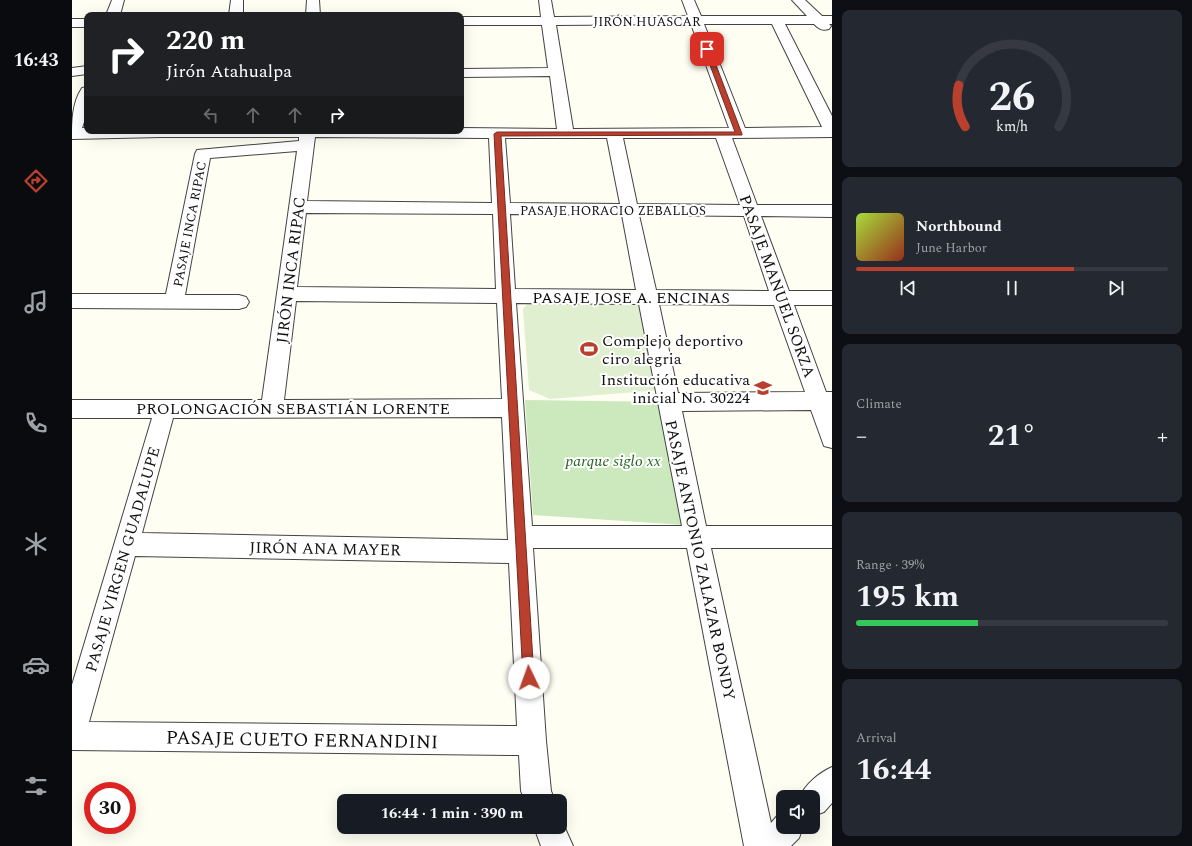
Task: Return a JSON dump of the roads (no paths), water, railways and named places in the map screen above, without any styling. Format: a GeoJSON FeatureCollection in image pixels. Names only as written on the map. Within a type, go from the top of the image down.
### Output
{"type":"FeatureCollection","features":[{"type":"Feature","properties":{"kind":"street"},"geometry":{"type":"LineString","coordinates":[[114,12],[118,0]]}},
{"type":"Feature","properties":{"kind":"street"},"geometry":{"type":"LineString","coordinates":[[236,12],[237,0]]}},
{"type":"Feature","properties":{"kind":"street"},"geometry":{"type":"LineString","coordinates":[[313,0],[313,12]]}},
{"type":"Feature","properties":{"kind":"street"},"geometry":{"type":"LineString","coordinates":[[545,0],[566,134]]}},
{"type":"Feature","properties":{"kind":"street","name":"PASAJE MANUEL SORZA"},"geometry":{"type":"LineString","coordinates":[[688,0],[696,20],[731,134],[751,211],[782,298],[825,401],[832,439]]}},
{"type":"Feature","properties":{"kind":"street"},"geometry":{"type":"LineString","coordinates":[[798,0],[832,34]]}},
{"type":"Feature","properties":{"kind":"street"},"geometry":{"type":"LineString","coordinates":[[822,5],[832,15]]}},
{"type":"Feature","properties":{"kind":"street"},"geometry":{"type":"LineString","coordinates":[[150,134],[307,136],[731,134],[832,132],[777,20]]}},
{"type":"Feature","properties":{"kind":"street","name":"JIRÓN HUASCAR"},"geometry":{"type":"LineString","coordinates":[[464,21],[832,20]]}},
{"type":"Feature","properties":{"kind":"street"},"geometry":{"type":"LineString","coordinates":[[72,23],[84,23]]}},
{"type":"Feature","properties":{"kind":"street"},"geometry":{"type":"LineString","coordinates":[[72,72],[84,70]]}},
{"type":"Feature","properties":{"kind":"street"},"geometry":{"type":"LineString","coordinates":[[464,72],[556,72]]}},
{"type":"Feature","properties":{"kind":"street"},"geometry":{"type":"LineString","coordinates":[[84,99],[72,133],[84,133]]}},
{"type":"Feature","properties":{"kind":"street"},"geometry":{"type":"LineString","coordinates":[[497,134],[522,544],[532,741],[537,794]]}},
{"type":"Feature","properties":{"kind":"street","name":"PASAJE ANTONIO ZALAZAR BONDY"},"geometry":{"type":"LineString","coordinates":[[614,134],[760,846]]}},
{"type":"Feature","properties":{"kind":"street","name":"JIRÓN INCA RIPAC"},"geometry":{"type":"LineString","coordinates":[[272,408],[307,136]]}},
{"type":"Feature","properties":{"kind":"street","name":"PASAJE INCA RIPAC"},"geometry":{"type":"LineString","coordinates":[[174,301],[203,154],[307,136]]}},
{"type":"Feature","properties":{"kind":"street","name":"PASAJE HORACIO ZEBALLOS"},"geometry":{"type":"LineString","coordinates":[[298,207],[832,211]]}},
{"type":"Feature","properties":{"kind":"street","name":"PASAJE JOSE A. ENCINAS"},"geometry":{"type":"LineString","coordinates":[[286,294],[832,298]]}},
{"type":"Feature","properties":{"kind":"street"},"geometry":{"type":"LineString","coordinates":[[72,301],[239,302]]}},
{"type":"Feature","properties":{"kind":"street"},"geometry":{"type":"LineString","coordinates":[[669,402],[825,401]]}},
{"type":"Feature","properties":{"kind":"street","name":"PROLONGACIÓN SEBASTIÁN LORENTE"},"geometry":{"type":"LineString","coordinates":[[72,409],[514,408]]}},
{"type":"Feature","properties":{"kind":"street","name":"PASAJE VIRGEN GUADALUPE"},"geometry":{"type":"LineString","coordinates":[[72,732],[165,409]]}},
{"type":"Feature","properties":{"kind":"street","name":"JIRÓN ANA MAYER"},"geometry":{"type":"LineString","coordinates":[[127,544],[522,544],[696,536],[832,537]]}},
{"type":"Feature","properties":{"kind":"street","name":"PASAJE CUETO FERNANDINI"},"geometry":{"type":"LineString","coordinates":[[72,736],[532,741]]}},
{"type":"Feature","properties":{"kind":"street"},"geometry":{"type":"LineString","coordinates":[[820,795],[832,782]]}},
{"type":"Feature","properties":{"kind":"street"},"geometry":{"type":"LineString","coordinates":[[552,834],[557,846]]}},
{"type":"Feature","properties":{"kind":"street"},"geometry":{"type":"LineString","coordinates":[[770,846],[781,834]]}},
{"type":"Feature","properties":{"kind":"place","name":"Complejo deportivo ciro alegria"},"geometry":{"type":"Point","coordinates":[589,349]}},
{"type":"Feature","properties":{"kind":"place","name":"Institución educativa inicial No. 30224"},"geometry":{"type":"Point","coordinates":[763,388]}},
{"type":"Feature","properties":{"kind":"park label","name":"parque siglo xx"},"geometry":{"type":"Point","coordinates":[613,460]}}]}
